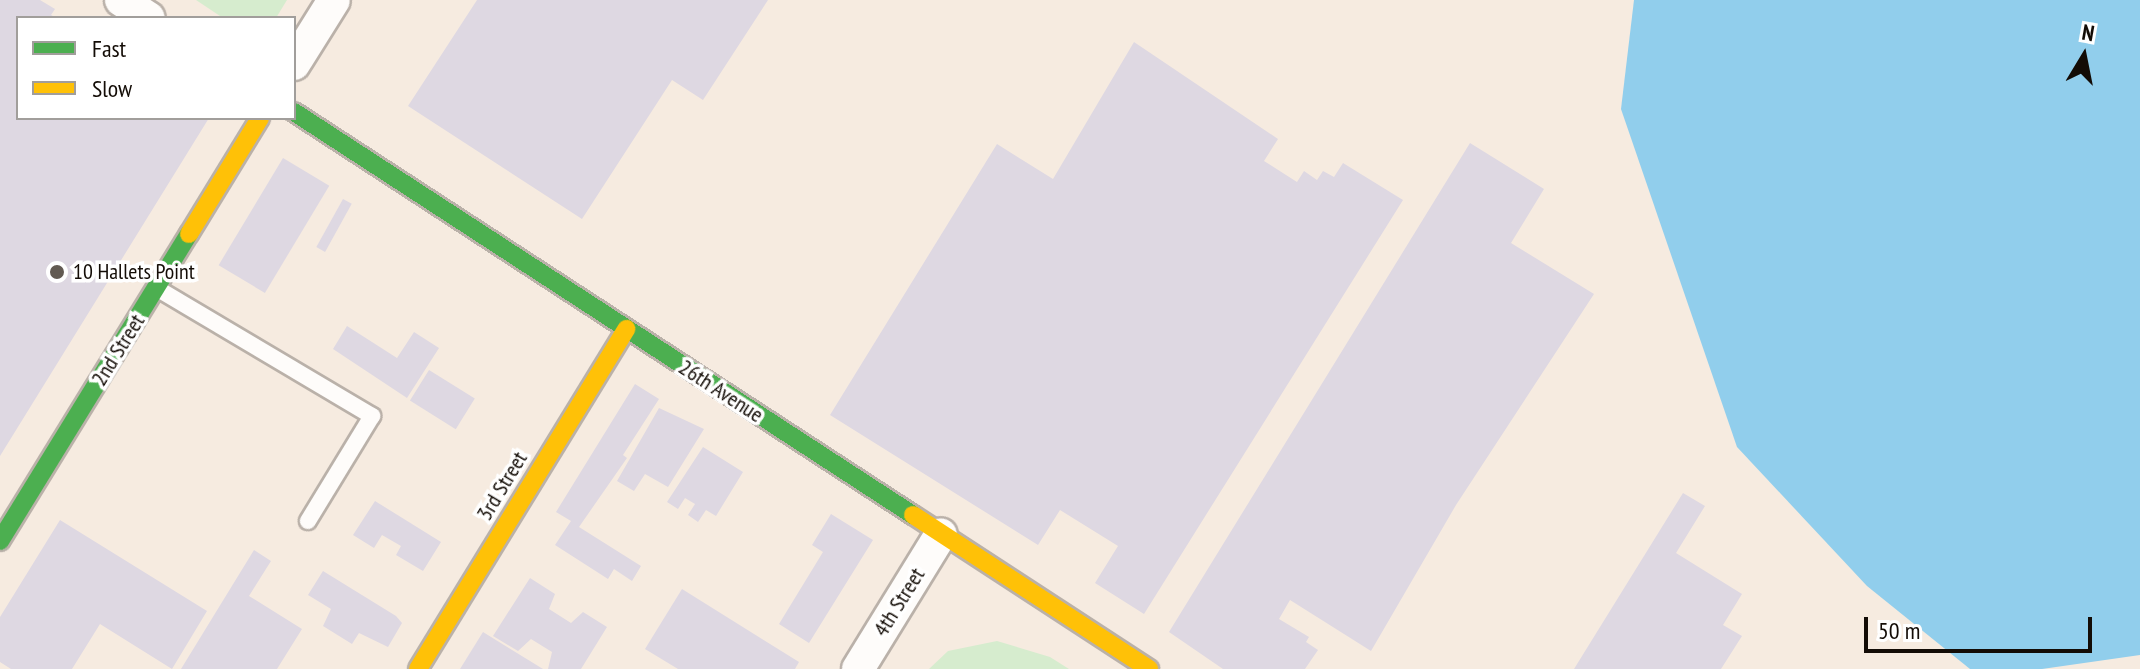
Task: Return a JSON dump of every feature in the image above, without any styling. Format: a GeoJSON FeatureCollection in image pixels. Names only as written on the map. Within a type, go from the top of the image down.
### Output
{"type":"FeatureCollection","features":[{"type":"Feature","properties":{"kind":"street"},"geometry":{"type":"LineString","coordinates":[[121,0],[146,16]]}},
{"type":"Feature","properties":{"kind":"street"},"geometry":{"type":"LineString","coordinates":[[296,61],[334,0]]}},
{"type":"Feature","properties":{"kind":"street","name":"26th Avenue"},"geometry":{"type":"LineString","coordinates":[[296,113],[1149,669]]}},
{"type":"Feature","properties":{"kind":"street","name":"2nd Street"},"geometry":{"type":"LineString","coordinates":[[0,541],[259,120]]}},
{"type":"Feature","properties":{"kind":"street","name":"3rd Street"},"geometry":{"type":"LineString","coordinates":[[418,669],[626,329]]}},
{"type":"Feature","properties":{"kind":"street","name":"4th Street"},"geometry":{"type":"LineString","coordinates":[[858,669],[941,534]]}},
{"type":"Feature","properties":{"kind":"lane"},"geometry":{"type":"LineString","coordinates":[[156,288],[372,416],[308,521]]}},
{"type":"Feature","properties":{"kind":"green space"},"geometry":{"type":"Polygon","coordinates":[[[196,0],[287,0],[277,16],[220,16],[196,0]]]}},
{"type":"Feature","properties":{"kind":"green space"},"geometry":{"type":"Polygon","coordinates":[[[997,641],[1050,657],[1069,669],[929,669],[948,651],[997,641]]]}},
{"type":"Feature","properties":{"kind":"water"},"geometry":{"type":"Polygon","coordinates":[[[1634,0],[2140,0],[2140,655],[2042,669],[1970,669],[1867,586],[1737,447],[1621,109],[1634,0]]]}},
{"type":"Feature","properties":{"kind":"building","name":"10 Hallets Point"},"geometry":{"type":"Polygon","coordinates":[[[0,0],[40,0],[55,9],[53,16],[16,16],[16,120],[208,120],[0,456],[0,0]]]}},
{"type":"Feature","properties":{"kind":"building"},"geometry":{"type":"Polygon","coordinates":[[[477,0],[768,0],[703,100],[672,80],[582,219],[408,106],[477,0]]]}},
{"type":"Feature","properties":{"kind":"building"},"geometry":{"type":"Polygon","coordinates":[[[1134,42],[1278,139],[1264,161],[1297,182],[1304,171],[1317,180],[1323,171],[1334,177],[1343,163],[1403,200],[1144,614],[1095,583],[1118,546],[1060,510],[1038,545],[830,415],[997,144],[1053,179],[1134,42]]]}},
{"type":"Feature","properties":{"kind":"building"},"geometry":{"type":"Polygon","coordinates":[[[1470,143],[1544,189],[1511,243],[1594,294],[1456,505],[1371,651],[1290,600],[1279,619],[1309,637],[1306,642],[1318,650],[1305,669],[1223,669],[1169,632],[1470,143]]]}},
{"type":"Feature","properties":{"kind":"building"},"geometry":{"type":"Polygon","coordinates":[[[283,158],[329,186],[265,293],[219,265],[283,158]]]}},
{"type":"Feature","properties":{"kind":"building"},"geometry":{"type":"Polygon","coordinates":[[[343,199],[352,204],[325,252],[316,247],[343,199]]]}},
{"type":"Feature","properties":{"kind":"building"},"geometry":{"type":"Polygon","coordinates":[[[347,326],[397,358],[414,332],[439,348],[407,398],[333,349],[347,326]]]}},
{"type":"Feature","properties":{"kind":"building"},"geometry":{"type":"Polygon","coordinates":[[[429,370],[475,399],[456,429],[410,401],[429,370]]]}},
{"type":"Feature","properties":{"kind":"building"},"geometry":{"type":"Polygon","coordinates":[[[635,384],[659,399],[623,455],[627,458],[579,527],[641,566],[632,581],[614,569],[608,579],[555,545],[571,521],[556,512],[635,384]]]}},
{"type":"Feature","properties":{"kind":"building"},"geometry":{"type":"Polygon","coordinates":[[[659,408],[704,429],[668,487],[645,474],[634,491],[617,481],[659,408]]]}},
{"type":"Feature","properties":{"kind":"building"},"geometry":{"type":"Polygon","coordinates":[[[703,447],[743,472],[716,516],[706,510],[698,522],[688,515],[695,504],[685,498],[678,509],[667,502],[703,447]]]}},
{"type":"Feature","properties":{"kind":"building"},"geometry":{"type":"Polygon","coordinates":[[[1683,493],[1705,506],[1676,553],[1742,594],[1723,625],[1742,636],[1721,669],[1574,669],[1683,493]]]}},
{"type":"Feature","properties":{"kind":"building"},"geometry":{"type":"Polygon","coordinates":[[[375,501],[441,542],[423,571],[396,555],[401,546],[382,535],[374,548],[353,535],[375,501]]]}},
{"type":"Feature","properties":{"kind":"building"},"geometry":{"type":"Polygon","coordinates":[[[831,514],[873,540],[809,643],[779,624],[823,552],[812,545],[831,514]]]}},
{"type":"Feature","properties":{"kind":"building"},"geometry":{"type":"Polygon","coordinates":[[[60,520],[207,611],[172,669],[100,624],[72,669],[11,669],[0,662],[0,617],[60,520]]]}},
{"type":"Feature","properties":{"kind":"building"},"geometry":{"type":"Polygon","coordinates":[[[254,550],[271,561],[249,596],[302,629],[277,669],[181,669],[254,550]]]}},
{"type":"Feature","properties":{"kind":"building"},"geometry":{"type":"Polygon","coordinates":[[[323,571],[396,616],[402,623],[388,647],[359,633],[352,644],[323,626],[331,609],[308,595],[323,571]]]}},
{"type":"Feature","properties":{"kind":"building"},"geometry":{"type":"Polygon","coordinates":[[[530,578],[555,594],[549,609],[571,623],[583,612],[607,627],[581,669],[548,669],[552,652],[531,639],[518,651],[493,636],[530,578]]]}},
{"type":"Feature","properties":{"kind":"building"},"geometry":{"type":"Polygon","coordinates":[[[682,589],[799,662],[795,669],[678,669],[645,649],[682,589]]]}},
{"type":"Feature","properties":{"kind":"building"},"geometry":{"type":"Polygon","coordinates":[[[483,632],[543,669],[460,669],[483,632]]]}},
{"type":"Feature","properties":{"kind":"traffic: fast"},"geometry":{"type":"LineString","coordinates":[[296,113],[913,515]]}},
{"type":"Feature","properties":{"kind":"traffic: fast"},"geometry":{"type":"LineString","coordinates":[[0,541],[189,234]]}},
{"type":"Feature","properties":{"kind":"traffic: slow"},"geometry":{"type":"LineString","coordinates":[[189,234],[259,120]]}},
{"type":"Feature","properties":{"kind":"traffic: slow"},"geometry":{"type":"LineString","coordinates":[[418,669],[626,329]]}},
{"type":"Feature","properties":{"kind":"traffic: slow"},"geometry":{"type":"LineString","coordinates":[[913,515],[1149,669]]}},
{"type":"Feature","properties":{"kind":"place","name":"10 Hallets Point"},"geometry":{"type":"Point","coordinates":[57,272]}}]}
